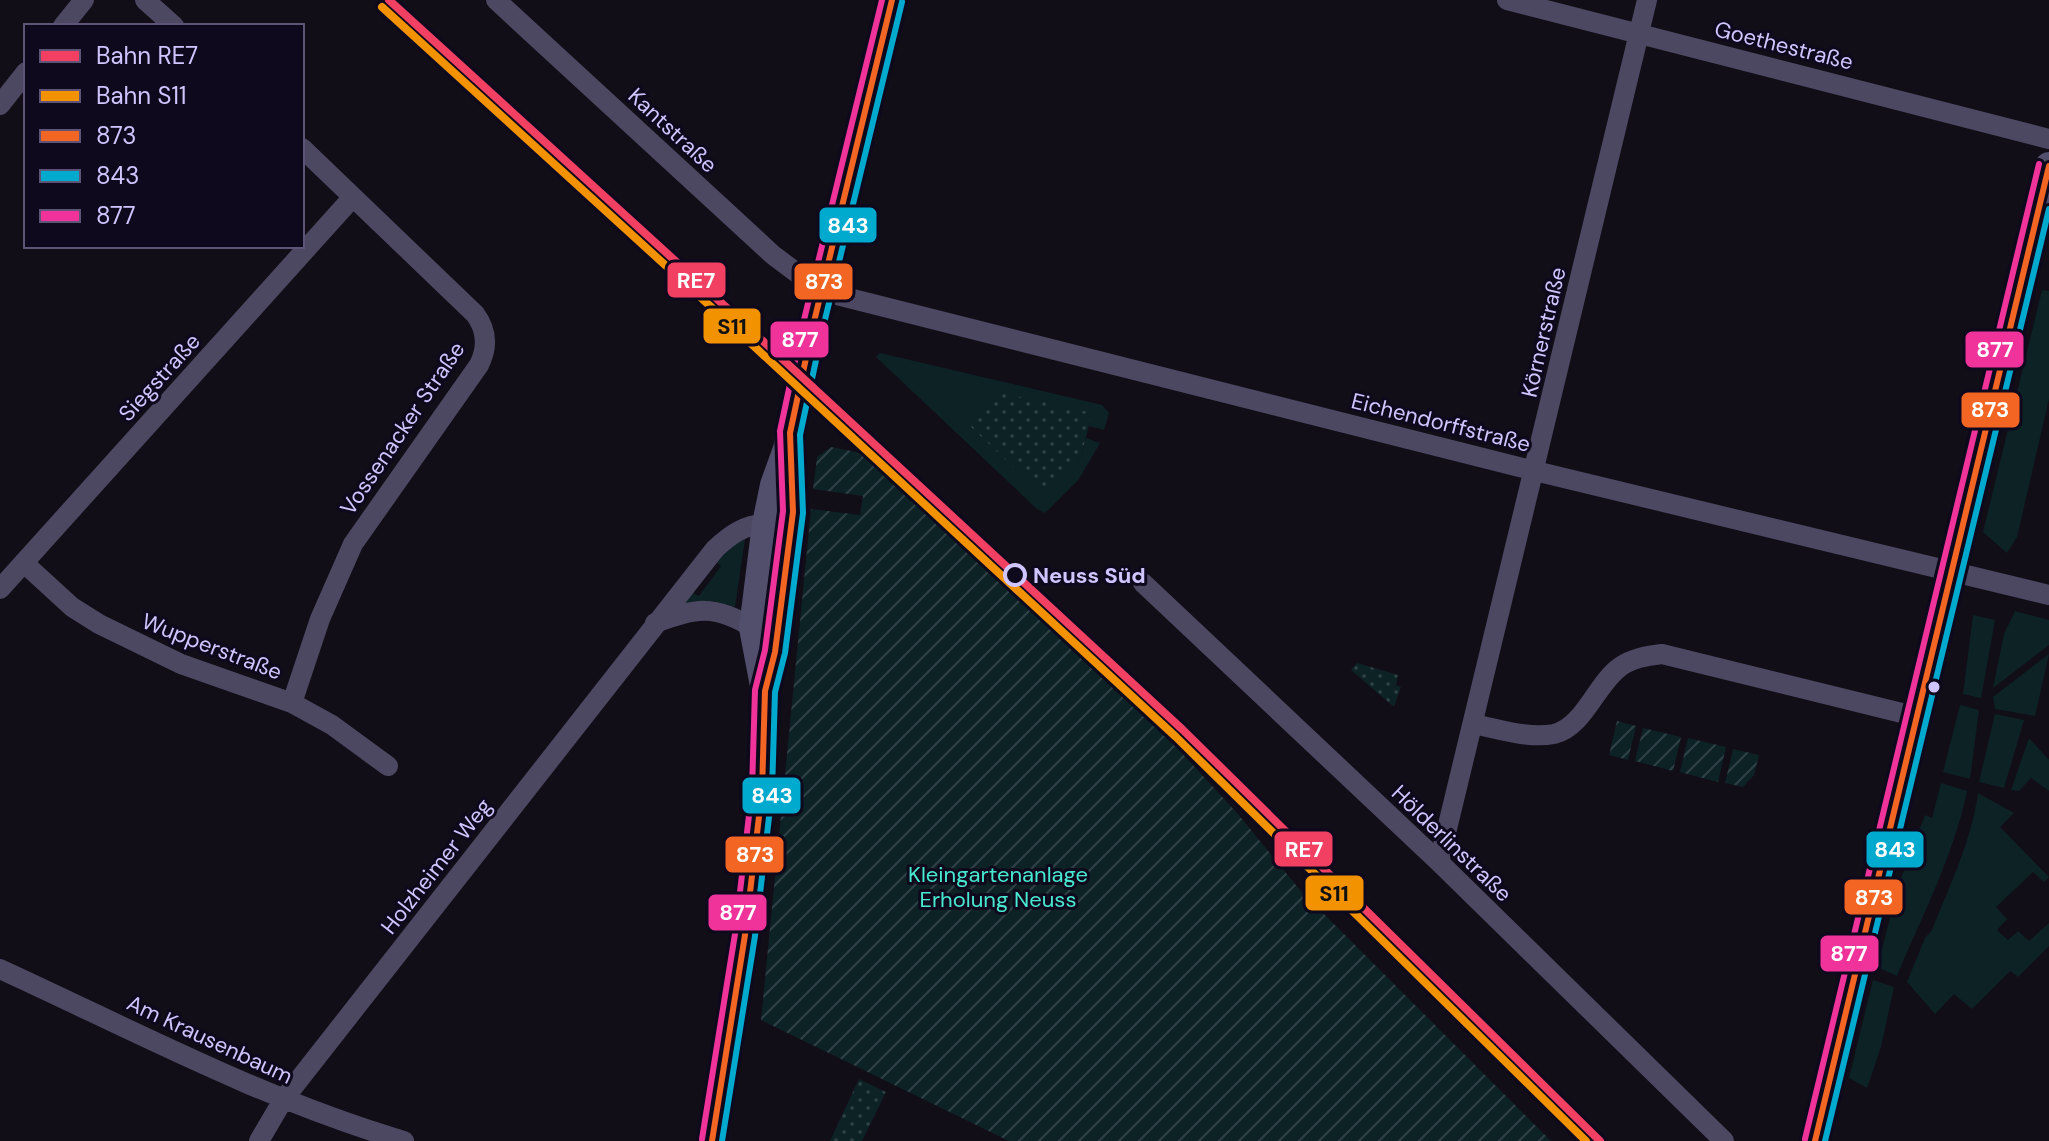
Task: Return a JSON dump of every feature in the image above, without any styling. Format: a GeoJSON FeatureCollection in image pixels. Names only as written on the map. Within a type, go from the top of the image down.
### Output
{"type":"FeatureCollection","features":[{"type":"Feature","properties":{"kind":"main road"},"geometry":{"type":"LineString","coordinates":[[712,1141],[745,935],[762,791],[765,691],[753,628],[766,524],[774,485],[787,449],[821,291],[892,0]]}},
{"type":"Feature","properties":{"kind":"main road"},"geometry":{"type":"LineString","coordinates":[[1815,1141],[2049,166]]}},
{"type":"Feature","properties":{"kind":"street"},"geometry":{"type":"LineString","coordinates":[[65,24],[84,0]]}},
{"type":"Feature","properties":{"kind":"street"},"geometry":{"type":"LineString","coordinates":[[145,0],[172,24]]}},
{"type":"Feature","properties":{"kind":"street","name":"Kantstraße"},"geometry":{"type":"LineString","coordinates":[[496,0],[773,255],[821,291]]}},
{"type":"Feature","properties":{"kind":"street","name":"Goethestraße"},"geometry":{"type":"LineString","coordinates":[[1507,0],[2049,139]]}},
{"type":"Feature","properties":{"kind":"street","name":"Körnerstraße"},"geometry":{"type":"LineString","coordinates":[[1439,862],[1647,0]]}},
{"type":"Feature","properties":{"kind":"street"},"geometry":{"type":"LineString","coordinates":[[0,105],[24,75]]}},
{"type":"Feature","properties":{"kind":"street","name":"Vossenacker Straße"},"geometry":{"type":"LineString","coordinates":[[292,703],[320,619],[353,544],[479,365],[486,344],[483,327],[475,314],[304,150]]}},
{"type":"Feature","properties":{"kind":"street","name":"Siegstraße"},"geometry":{"type":"LineString","coordinates":[[0,589],[353,197]]}},
{"type":"Feature","properties":{"kind":"street","name":"Eichendorffstraße"},"geometry":{"type":"LineString","coordinates":[[821,291],[1535,471],[2049,595]]}},
{"type":"Feature","properties":{"kind":"street","name":"Holzheimer Weg"},"geometry":{"type":"LineString","coordinates":[[259,1141],[283,1100],[655,623],[725,541],[753,524],[766,524]]}},
{"type":"Feature","properties":{"kind":"street","name":"Wupperstraße"},"geometry":{"type":"LineString","coordinates":[[24,563],[72,607],[130,641],[181,664],[292,703],[332,725],[388,766]]}},
{"type":"Feature","properties":{"kind":"street","name":"Hölderlinstraße"},"geometry":{"type":"LineString","coordinates":[[1143,583],[1439,862],[1724,1141]]}},
{"type":"Feature","properties":{"kind":"street"},"geometry":{"type":"LineString","coordinates":[[655,623],[693,611],[713,610],[735,617],[753,628]]}},
{"type":"Feature","properties":{"kind":"street"},"geometry":{"type":"LineString","coordinates":[[1473,724],[1517,734],[1557,733],[1577,718],[1620,667],[1638,658],[1662,654],[1918,717]]}},
{"type":"Feature","properties":{"kind":"street","name":"Am Krausenbaum"},"geometry":{"type":"LineString","coordinates":[[0,969],[283,1100],[352,1126],[404,1141]]}},
{"type":"Feature","properties":{"kind":"green space"},"geometry":{"type":"Polygon","coordinates":[[[2042,290],[2049,291],[2049,399],[2017,537],[2007,553],[1983,532],[2042,290]]]}},
{"type":"Feature","properties":{"kind":"green space"},"geometry":{"type":"Polygon","coordinates":[[[880,353],[1102,405],[1109,413],[1104,430],[1089,426],[1091,413],[970,425],[1045,496],[1081,457],[1086,438],[1100,443],[1079,479],[1045,513],[1037,509],[876,357],[880,353]]]}},
{"type":"Feature","properties":{"kind":"green space"},"geometry":{"type":"Polygon","coordinates":[[[998,392],[1092,413],[1081,457],[1045,497],[969,425],[998,392]]]}},
{"type":"Feature","properties":{"kind":"green space","name":"Kleingartenanlage Erholung Neuss"},"geometry":{"type":"Polygon","coordinates":[[[831,447],[861,453],[1178,749],[1238,814],[1300,890],[1551,1141],[1009,1141],[761,1020],[811,509],[860,515],[863,496],[813,489],[817,457],[831,447]]]}},
{"type":"Feature","properties":{"kind":"green space"},"geometry":{"type":"Polygon","coordinates":[[[745,539],[735,607],[713,601],[681,606],[692,593],[699,596],[721,566],[715,561],[731,544],[745,539]]]}},
{"type":"Feature","properties":{"kind":"green space"},"geometry":{"type":"Polygon","coordinates":[[[2015,611],[2049,620],[2049,645],[1993,688],[2004,634],[2015,611]]]}},
{"type":"Feature","properties":{"kind":"green space"},"geometry":{"type":"Polygon","coordinates":[[[1973,615],[1995,620],[1981,698],[1963,694],[1973,615]]]}},
{"type":"Feature","properties":{"kind":"green space"},"geometry":{"type":"Polygon","coordinates":[[[2049,654],[2035,716],[1995,709],[1993,697],[2049,654]]]}},
{"type":"Feature","properties":{"kind":"green space"},"geometry":{"type":"Polygon","coordinates":[[[1357,663],[1398,675],[1396,685],[1401,687],[1394,707],[1351,670],[1357,663]]]}},
{"type":"Feature","properties":{"kind":"green space"},"geometry":{"type":"Polygon","coordinates":[[[1960,705],[1979,710],[1970,779],[1943,772],[1960,705]]]}},
{"type":"Feature","properties":{"kind":"green space"},"geometry":{"type":"Polygon","coordinates":[[[1995,714],[2024,720],[2004,788],[1979,782],[1995,714]]]}},
{"type":"Feature","properties":{"kind":"green space"},"geometry":{"type":"Polygon","coordinates":[[[1617,721],[1636,726],[1628,760],[1609,755],[1617,721]]]}},
{"type":"Feature","properties":{"kind":"green space"},"geometry":{"type":"Polygon","coordinates":[[[1643,728],[1681,737],[1673,771],[1635,761],[1643,728]]]}},
{"type":"Feature","properties":{"kind":"green space"},"geometry":{"type":"Polygon","coordinates":[[[1688,738],[1726,747],[1718,782],[1680,772],[1688,738]]]}},
{"type":"Feature","properties":{"kind":"green space"},"geometry":{"type":"Polygon","coordinates":[[[2029,738],[2049,760],[2049,791],[2031,778],[2019,791],[2011,790],[2029,738]]]}},
{"type":"Feature","properties":{"kind":"green space"},"geometry":{"type":"Polygon","coordinates":[[[1733,749],[1759,755],[1754,775],[1743,787],[1725,783],[1733,749]]]}},
{"type":"Feature","properties":{"kind":"green space"},"geometry":{"type":"Polygon","coordinates":[[[1941,783],[1967,791],[1946,862],[1897,976],[1877,967],[1901,878],[1925,815],[1932,818],[1941,783]]]}},
{"type":"Feature","properties":{"kind":"green space"},"geometry":{"type":"Polygon","coordinates":[[[1978,793],[2014,813],[2000,827],[2049,877],[2044,882],[2033,872],[1996,907],[2007,919],[1997,930],[2008,940],[2018,931],[2029,941],[2049,923],[2049,946],[2018,977],[2010,971],[1972,1009],[1954,994],[1935,1014],[1907,982],[1959,863],[1978,793]]]}},
{"type":"Feature","properties":{"kind":"green space"},"geometry":{"type":"Polygon","coordinates":[[[1873,980],[1894,987],[1881,1047],[1867,1088],[1849,1078],[1873,980]]]}},
{"type":"Feature","properties":{"kind":"green space"},"geometry":{"type":"Polygon","coordinates":[[[859,1079],[886,1092],[862,1141],[830,1141],[859,1079]]]}},
{"type":"Feature","properties":{"kind":"rail line","name":"RE7"},"geometry":{"type":"LineString","coordinates":[[389,0],[1183,730],[1600,1141]]}},
{"type":"Feature","properties":{"kind":"rail line","name":"S11"},"geometry":{"type":"LineString","coordinates":[[382,7],[1176,737],[1586,1141]]}},
{"type":"Feature","properties":{"kind":"transit line","name":"877"},"geometry":{"type":"LineString","coordinates":[[702,1139],[735,934],[752,790],[755,690],[765,650],[783,511],[780,431],[882,0]]}},
{"type":"Feature","properties":{"kind":"transit line","name":"873"},"geometry":{"type":"LineString","coordinates":[[712,1141],[745,935],[762,791],[765,691],[775,652],[793,512],[790,433],[892,0]]}},
{"type":"Feature","properties":{"kind":"transit line","name":"843"},"geometry":{"type":"LineString","coordinates":[[722,1141],[755,936],[772,792],[775,692],[785,653],[803,513],[800,435],[902,2]]}},
{"type":"Feature","properties":{"kind":"transit line","name":"877"},"geometry":{"type":"LineString","coordinates":[[1805,1139],[2039,164]]}},
{"type":"Feature","properties":{"kind":"transit line","name":"873"},"geometry":{"type":"LineString","coordinates":[[1815,1141],[2049,166]]}},
{"type":"Feature","properties":{"kind":"transit line","name":"843"},"geometry":{"type":"LineString","coordinates":[[1825,1141],[2049,209]]}},
{"type":"Feature","properties":{"kind":"place","name":"Neuss Süd"},"geometry":{"type":"Point","coordinates":[1015,575]}}]}
